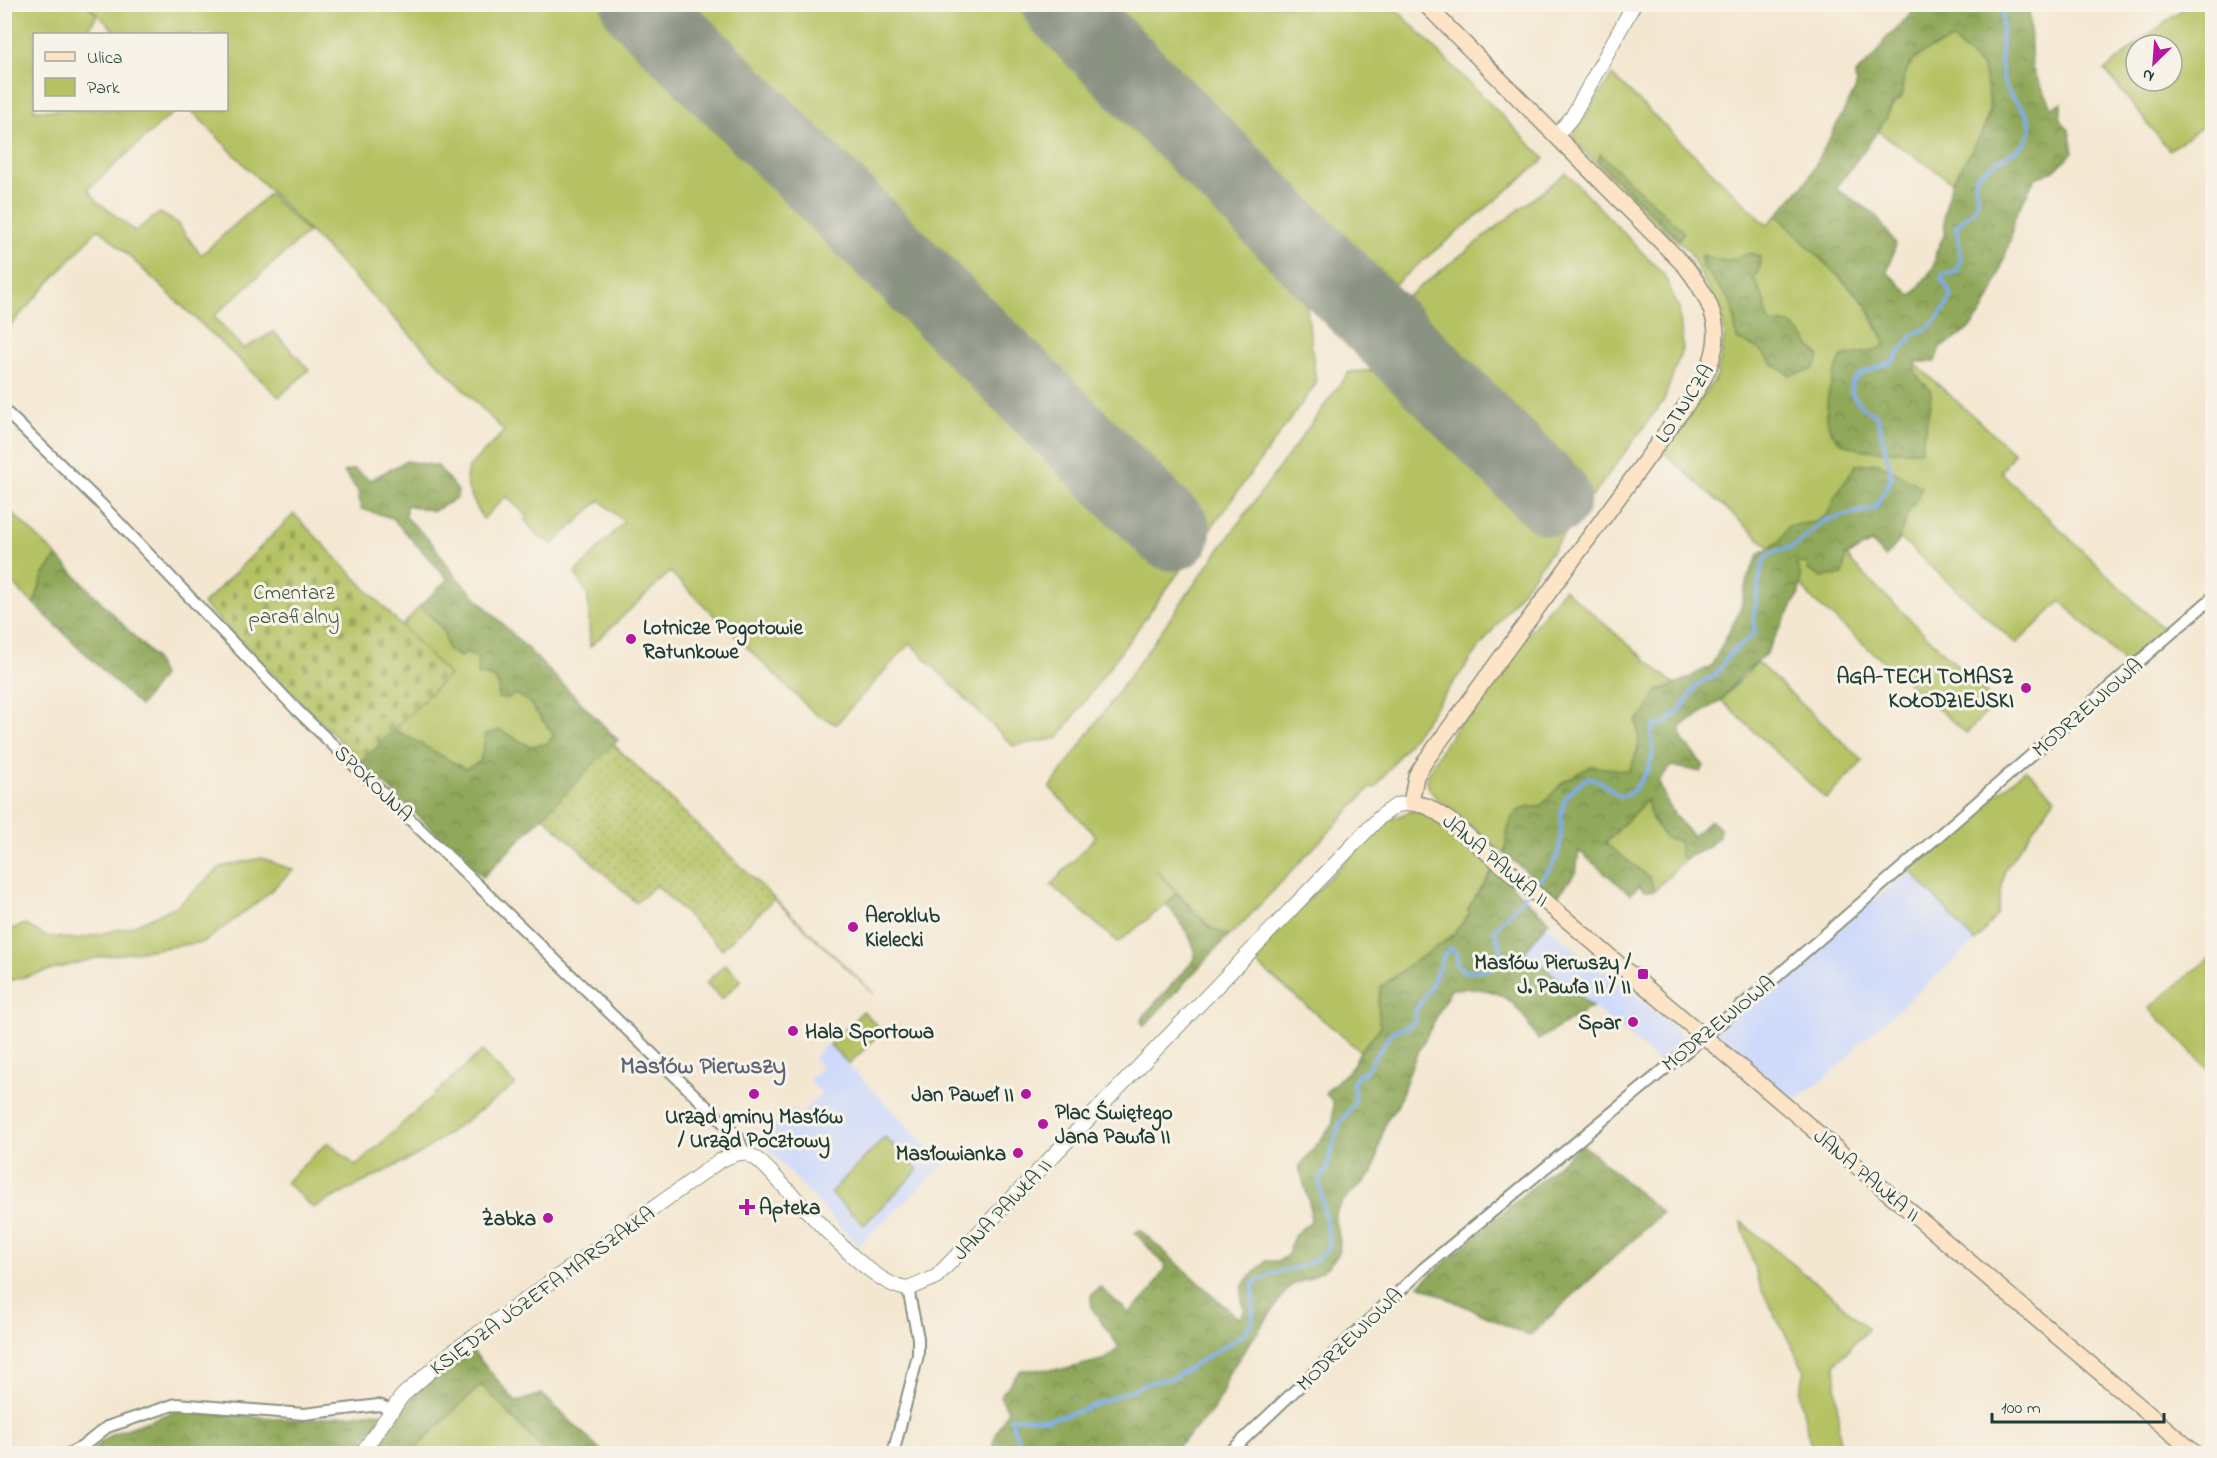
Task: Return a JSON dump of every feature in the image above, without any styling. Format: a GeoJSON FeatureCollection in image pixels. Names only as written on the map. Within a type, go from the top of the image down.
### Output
{"type":"FeatureCollection","features":[{"type":"Feature","properties":{"kind":"main road","name":"LOTNICZA"},"geometry":{"type":"LineString","coordinates":[[1411,803],[1416,776],[1426,760],[1690,400],[1713,361],[1717,326],[1708,300],[1686,267],[1425,4]]}},
{"type":"Feature","properties":{"kind":"main road","name":"JANA PAWŁA II"},"geometry":{"type":"LineString","coordinates":[[1411,803],[1437,811],[1512,873],[2196,1454]]}},
{"type":"Feature","properties":{"kind":"street"},"geometry":{"type":"LineString","coordinates":[[1556,136],[1572,117],[1634,4]]}},
{"type":"Feature","properties":{"kind":"street","name":"SPOKOJNA"},"geometry":{"type":"LineString","coordinates":[[4,410],[109,512],[297,710],[738,1137],[744,1153]]}},
{"type":"Feature","properties":{"kind":"street","name":"MODRZEWIOWA"},"geometry":{"type":"LineString","coordinates":[[1228,1454],[1424,1268],[1775,978],[2212,598]]}},
{"type":"Feature","properties":{"kind":"street","name":"JANA PAWŁA II"},"geometry":{"type":"LineString","coordinates":[[908,1289],[936,1277],[1381,816],[1397,805],[1411,803]]}},
{"type":"Feature","properties":{"kind":"street"},"geometry":{"type":"LineString","coordinates":[[744,1153],[762,1164],[833,1236],[877,1276],[891,1285],[908,1289],[918,1338],[918,1355],[893,1454]]}},
{"type":"Feature","properties":{"kind":"street","name":"KSIĘDZA JÓZEFA MARSZAŁKA"},"geometry":{"type":"LineString","coordinates":[[361,1454],[402,1396],[451,1353],[718,1162],[735,1154],[744,1153]]}},
{"type":"Feature","properties":{"kind":"street"},"geometry":{"type":"LineString","coordinates":[[68,1454],[82,1447],[107,1427],[176,1404],[304,1414],[379,1405],[391,1410]]}},
{"type":"Feature","properties":{"kind":"shaded area"},"geometry":{"type":"Polygon","coordinates":[[[1910,870],[1975,942],[1859,1044],[1845,1062],[1795,1101],[1713,1034],[1910,870]]]}},
{"type":"Feature","properties":{"kind":"shaded area"},"geometry":{"type":"Polygon","coordinates":[[[1546,925],[1601,972],[1605,969],[1670,1023],[1686,1041],[1662,1064],[1525,951],[1546,925]]]}},
{"type":"Feature","properties":{"kind":"shaded area"},"geometry":{"type":"Polygon","coordinates":[[[827,1043],[945,1164],[858,1246],[761,1141],[793,1108],[799,1115],[821,1093],[809,1080],[822,1067],[813,1058],[827,1043]]]}},
{"type":"Feature","properties":{"kind":"green space"},"geometry":{"type":"Polygon","coordinates":[[[6,5],[87,5],[97,15],[87,33],[33,33],[33,111],[175,111],[88,189],[97,201],[135,231],[160,213],[176,222],[201,255],[269,194],[308,232],[214,316],[243,349],[274,332],[309,370],[279,397],[99,228],[5,331],[4,40],[8,35],[12,10],[6,5]]]}},
{"type":"Feature","properties":{"kind":"green space"},"geometry":{"type":"Polygon","coordinates":[[[88,5],[1022,5],[1305,291],[1316,384],[1058,738],[1013,746],[910,643],[836,724],[815,714],[670,572],[590,647],[588,595],[575,573],[624,522],[600,500],[553,544],[539,537],[525,520],[528,517],[506,496],[483,519],[473,501],[466,477],[473,463],[504,431],[192,111],[228,111],[228,33],[117,33],[88,5]]]}},
{"type":"Feature","properties":{"kind":"green space"},"geometry":{"type":"Polygon","coordinates":[[[1098,5],[1392,5],[1545,159],[1384,293],[1098,5]]]}},
{"type":"Feature","properties":{"kind":"green space"},"geometry":{"type":"Polygon","coordinates":[[[1913,5],[2029,5],[2032,68],[2052,107],[2062,103],[2060,119],[2069,130],[2073,152],[2054,171],[2035,178],[2014,219],[2012,235],[1995,287],[1980,316],[1956,339],[1940,347],[1935,362],[1916,362],[1916,374],[1931,390],[1921,451],[1871,451],[1841,442],[1832,433],[1828,422],[1828,395],[1842,357],[1871,351],[1886,344],[1866,304],[1777,215],[1808,179],[1856,88],[1855,74],[1877,54],[1884,41],[1909,16],[1913,5]],[[1953,40],[1923,53],[1905,74],[1902,97],[1892,104],[1885,121],[1836,189],[1874,213],[1896,244],[1887,272],[1912,296],[1934,267],[1936,252],[1945,233],[1944,214],[1952,182],[1984,130],[1991,108],[1983,68],[1953,40]]]}},
{"type":"Feature","properties":{"kind":"green space"},"geometry":{"type":"Polygon","coordinates":[[[2188,5],[2212,5],[2212,120],[2169,150],[2105,70],[2124,55],[2124,93],[2184,93],[2184,33],[2152,33],[2188,5]]]}},
{"type":"Feature","properties":{"kind":"green space"},"geometry":{"type":"Polygon","coordinates":[[[1953,40],[1981,66],[1988,85],[1989,100],[1988,115],[1977,143],[1952,182],[1878,131],[1891,109],[1902,97],[1905,74],[1910,65],[1923,53],[1953,40]]]}},
{"type":"Feature","properties":{"kind":"green space"},"geometry":{"type":"Polygon","coordinates":[[[1612,75],[1767,225],[1777,215],[1866,304],[1877,329],[2014,453],[2001,472],[2165,631],[2127,665],[2061,601],[2016,644],[1901,539],[1885,557],[1872,542],[1847,556],[1996,703],[1966,733],[1814,601],[1769,547],[1663,452],[1717,376],[1725,335],[1721,316],[1689,251],[1654,221],[1576,143],[1572,136],[1612,75]]]}},
{"type":"Feature","properties":{"kind":"green space"},"geometry":{"type":"Polygon","coordinates":[[[1600,154],[1684,232],[1679,239],[1598,161],[1600,154]]]}},
{"type":"Feature","properties":{"kind":"green space"},"geometry":{"type":"Polygon","coordinates":[[[1566,173],[1664,275],[1679,309],[1683,347],[1664,400],[1375,788],[1371,787],[1239,927],[1226,938],[1213,930],[1155,869],[1176,893],[1167,904],[1118,942],[1051,885],[1096,836],[1050,788],[1203,572],[1349,372],[1383,370],[1398,304],[1566,173]]]}},
{"type":"Feature","properties":{"kind":"green space"},"geometry":{"type":"Polygon","coordinates":[[[1751,253],[1760,257],[1760,267],[1754,278],[1765,301],[1768,321],[1775,324],[1789,324],[1800,333],[1820,357],[1812,370],[1790,375],[1774,365],[1759,349],[1737,339],[1731,302],[1702,266],[1701,255],[1725,261],[1751,253]]]}},
{"type":"Feature","properties":{"kind":"green space"},"geometry":{"type":"Polygon","coordinates":[[[406,461],[438,466],[458,491],[457,498],[434,511],[406,505],[406,517],[432,543],[455,576],[618,740],[483,877],[361,762],[394,729],[465,769],[480,762],[486,734],[500,730],[529,746],[547,744],[554,735],[527,700],[515,694],[509,698],[498,698],[499,686],[494,678],[478,674],[478,659],[467,652],[460,657],[448,651],[443,629],[420,606],[448,579],[392,518],[361,509],[358,491],[344,472],[354,469],[370,480],[406,461]]]}},
{"type":"Feature","properties":{"kind":"green space"},"geometry":{"type":"Polygon","coordinates":[[[1878,463],[1921,487],[1895,546],[1885,557],[1872,542],[1846,556],[1843,575],[1821,577],[1808,570],[1807,563],[1796,564],[1801,576],[1799,594],[1765,655],[1743,673],[1721,700],[1680,728],[1683,741],[1704,766],[1701,772],[1671,766],[1659,781],[1661,789],[1672,811],[1693,836],[1710,820],[1720,828],[1719,836],[1708,847],[1685,859],[1680,856],[1679,841],[1666,838],[1660,831],[1651,817],[1647,800],[1605,843],[1650,878],[1654,891],[1644,891],[1639,886],[1630,894],[1579,851],[1576,872],[1557,897],[1505,854],[1511,820],[1521,809],[1540,807],[1563,782],[1591,766],[1629,771],[1638,747],[1639,735],[1636,721],[1646,712],[1657,691],[1675,685],[1711,666],[1740,611],[1747,579],[1759,554],[1779,542],[1788,526],[1816,522],[1828,514],[1834,498],[1856,465],[1878,463]]]}},
{"type":"Feature","properties":{"kind":"green space"},"geometry":{"type":"Polygon","coordinates":[[[4,505],[57,556],[43,576],[34,604],[5,576],[4,505]]]}},
{"type":"Feature","properties":{"kind":"green space","name":"Cmentarz parafialny"},"geometry":{"type":"Polygon","coordinates":[[[294,514],[449,675],[361,762],[203,604],[294,514]]]}},
{"type":"Feature","properties":{"kind":"green space"},"geometry":{"type":"Polygon","coordinates":[[[57,556],[154,657],[162,676],[140,706],[34,604],[43,576],[57,556]]]}},
{"type":"Feature","properties":{"kind":"green space"},"geometry":{"type":"Polygon","coordinates":[[[1564,589],[1675,685],[1657,691],[1646,712],[1636,721],[1639,735],[1638,747],[1629,771],[1563,782],[1540,808],[1527,806],[1508,828],[1505,854],[1438,799],[1429,788],[1427,780],[1432,765],[1465,715],[1564,589]]]}},
{"type":"Feature","properties":{"kind":"green space"},"geometry":{"type":"Polygon","coordinates":[[[420,606],[573,723],[558,750],[478,788],[394,729],[448,676],[402,626],[420,606]]]}},
{"type":"Feature","properties":{"kind":"green space"},"geometry":{"type":"Polygon","coordinates":[[[1757,662],[1863,761],[1826,799],[1721,700],[1757,662]]]}},
{"type":"Feature","properties":{"kind":"green space"},"geometry":{"type":"Polygon","coordinates":[[[613,744],[874,994],[774,899],[722,949],[656,885],[636,903],[543,816],[613,744]]]}},
{"type":"Feature","properties":{"kind":"green space"},"geometry":{"type":"Polygon","coordinates":[[[2026,769],[2055,798],[2005,869],[1997,915],[1975,942],[1910,870],[2026,769]]]}},
{"type":"Feature","properties":{"kind":"green space"},"geometry":{"type":"Polygon","coordinates":[[[1647,799],[1673,838],[1679,841],[1685,859],[1654,891],[1650,878],[1605,844],[1647,799]]]}},
{"type":"Feature","properties":{"kind":"green space"},"geometry":{"type":"Polygon","coordinates":[[[1411,811],[1446,825],[1494,869],[1468,909],[1469,915],[1450,938],[1381,987],[1378,1003],[1380,1028],[1360,1051],[1251,959],[1382,823],[1411,811]]]}},
{"type":"Feature","properties":{"kind":"green space"},"geometry":{"type":"Polygon","coordinates":[[[261,858],[293,870],[262,899],[204,942],[100,957],[5,982],[5,931],[25,924],[45,936],[77,939],[130,927],[177,906],[221,867],[261,858]]]}},
{"type":"Feature","properties":{"kind":"green space"},"geometry":{"type":"Polygon","coordinates":[[[1494,869],[1549,921],[1525,951],[1592,1007],[1538,1040],[1522,1013],[1505,997],[1483,990],[1451,989],[1413,1062],[1398,1105],[1385,1123],[1373,1173],[1343,1201],[1335,1213],[1340,1242],[1338,1255],[1326,1268],[1290,1286],[1228,1374],[1219,1400],[1213,1409],[1171,1453],[995,1453],[993,1441],[1008,1410],[1000,1396],[1021,1370],[1066,1369],[1106,1359],[1119,1347],[1092,1308],[1091,1295],[1100,1287],[1129,1313],[1152,1290],[1166,1266],[1135,1233],[1140,1230],[1239,1319],[1245,1310],[1241,1292],[1245,1281],[1266,1261],[1278,1261],[1288,1255],[1295,1235],[1311,1223],[1309,1201],[1299,1167],[1333,1124],[1333,1101],[1325,1093],[1353,1066],[1360,1051],[1380,1028],[1378,1003],[1381,987],[1450,938],[1469,915],[1468,909],[1494,869]]]}},
{"type":"Feature","properties":{"kind":"green space"},"geometry":{"type":"Polygon","coordinates":[[[1176,893],[1210,928],[1229,935],[1144,1026],[1141,1021],[1147,1012],[1195,959],[1188,935],[1167,904],[1176,893]]]}},
{"type":"Feature","properties":{"kind":"green space"},"geometry":{"type":"Polygon","coordinates":[[[2212,956],[2212,1073],[2149,1008],[2212,956]]]}},
{"type":"Feature","properties":{"kind":"green space"},"geometry":{"type":"Polygon","coordinates":[[[725,964],[741,980],[722,999],[706,983],[725,964]]]}},
{"type":"Feature","properties":{"kind":"green space"},"geometry":{"type":"Polygon","coordinates":[[[863,1011],[882,1031],[849,1064],[830,1045],[863,1011]]]}},
{"type":"Feature","properties":{"kind":"green space"},"geometry":{"type":"Polygon","coordinates":[[[482,1051],[515,1085],[421,1153],[313,1208],[286,1182],[328,1142],[356,1166],[482,1051]]]}},
{"type":"Feature","properties":{"kind":"green space"},"geometry":{"type":"Polygon","coordinates":[[[885,1137],[918,1170],[864,1225],[830,1193],[885,1137]]]}},
{"type":"Feature","properties":{"kind":"green space"},"geometry":{"type":"Polygon","coordinates":[[[1582,1144],[1662,1213],[1529,1336],[1419,1285],[1582,1144]]]}},
{"type":"Feature","properties":{"kind":"green space"},"geometry":{"type":"Polygon","coordinates":[[[1741,1222],[1836,1299],[1868,1329],[1835,1364],[1840,1453],[1809,1453],[1810,1442],[1799,1392],[1805,1371],[1761,1289],[1741,1222]]]}},
{"type":"Feature","properties":{"kind":"green space"},"geometry":{"type":"Polygon","coordinates":[[[470,1348],[516,1402],[542,1394],[604,1453],[546,1453],[481,1385],[414,1450],[418,1453],[368,1454],[414,1396],[441,1370],[470,1348]]]}},
{"type":"Feature","properties":{"kind":"green space"},"geometry":{"type":"Polygon","coordinates":[[[481,1384],[546,1453],[418,1454],[413,1450],[481,1384]]]}},
{"type":"Feature","properties":{"kind":"green space"},"geometry":{"type":"Polygon","coordinates":[[[176,1411],[303,1420],[375,1412],[382,1414],[354,1453],[87,1454],[112,1434],[176,1411]]]}},
{"type":"Feature","properties":{"kind":"waterway"},"geometry":{"type":"LineString","coordinates":[[1533,887],[1549,870],[1557,855],[1561,837],[1562,809],[1569,793],[1589,777],[1601,782],[1619,796],[1628,795],[1641,781],[1652,759],[1651,732],[1655,725],[1667,723],[1681,709],[1696,687],[1704,680],[1714,677],[1730,654],[1754,634],[1754,614],[1760,575],[1764,561],[1771,553],[1795,546],[1823,521],[1875,508],[1892,477],[1877,416],[1862,407],[1852,394],[1852,382],[1861,374],[1893,361],[1914,334],[1930,327],[1947,306],[1951,295],[1941,278],[1943,274],[1957,272],[1961,257],[1956,226],[1973,211],[1977,204],[1975,179],[1988,167],[2019,148],[2029,136],[2030,122],[2024,110],[2006,88],[2003,80],[2001,59],[2003,4]]}},
{"type":"Feature","properties":{"kind":"waterway"},"geometry":{"type":"LineString","coordinates":[[1031,1454],[1019,1444],[1011,1418],[1049,1419],[1077,1412],[1148,1383],[1173,1378],[1244,1334],[1253,1319],[1253,1284],[1273,1274],[1313,1261],[1330,1246],[1319,1180],[1326,1171],[1339,1125],[1355,1101],[1353,1084],[1357,1075],[1364,1073],[1393,1031],[1410,1026],[1416,1020],[1415,1011],[1430,988],[1444,955],[1451,948],[1457,954],[1457,965],[1465,972],[1490,969],[1503,954],[1494,930],[1528,892]]}},
{"type":"Feature","properties":{"kind":"runway"},"geometry":{"type":"LineString","coordinates":[[640,4],[1172,532]]}},
{"type":"Feature","properties":{"kind":"runway"},"geometry":{"type":"LineString","coordinates":[[1061,4],[1552,497]]}},
{"type":"Feature","properties":{"kind":"place","name":"Lotnicze Pogotowie Ratunkowe"},"geometry":{"type":"Point","coordinates":[631,639]}},
{"type":"Feature","properties":{"kind":"place","name":"AGA-TECH TOMASZ KOŁODZIEJSKI"},"geometry":{"type":"Point","coordinates":[2026,688]}},
{"type":"Feature","properties":{"kind":"place","name":"Aeroklub Kielecki"},"geometry":{"type":"Point","coordinates":[853,927]}},
{"type":"Feature","properties":{"kind":"place","name":"Masłów Pierwszy / J. Pawła II / II"},"geometry":{"type":"Point","coordinates":[1643,974]}},
{"type":"Feature","properties":{"kind":"place","name":"Spar"},"geometry":{"type":"Point","coordinates":[1633,1022]}},
{"type":"Feature","properties":{"kind":"place","name":"Hala Sportowa"},"geometry":{"type":"Point","coordinates":[793,1031]}},
{"type":"Feature","properties":{"kind":"place","name":"Urząd gminy Masłów / Urząd Pocztowy"},"geometry":{"type":"Point","coordinates":[754,1094]}},
{"type":"Feature","properties":{"kind":"place","name":"Jan Paweł II"},"geometry":{"type":"Point","coordinates":[1026,1094]}},
{"type":"Feature","properties":{"kind":"place","name":"Plac Świętego Jana Pawła II"},"geometry":{"type":"Point","coordinates":[1043,1124]}},
{"type":"Feature","properties":{"kind":"place","name":"Masłowianka"},"geometry":{"type":"Point","coordinates":[1018,1153]}},
{"type":"Feature","properties":{"kind":"place","name":"Apteka"},"geometry":{"type":"Point","coordinates":[747,1207]}},
{"type":"Feature","properties":{"kind":"place","name":"Żabka"},"geometry":{"type":"Point","coordinates":[548,1218]}},
{"type":"Feature","properties":{"kind":"district","name":"Masłów Pierwszy"},"geometry":{"type":"Point","coordinates":[703,1065]}}]}
